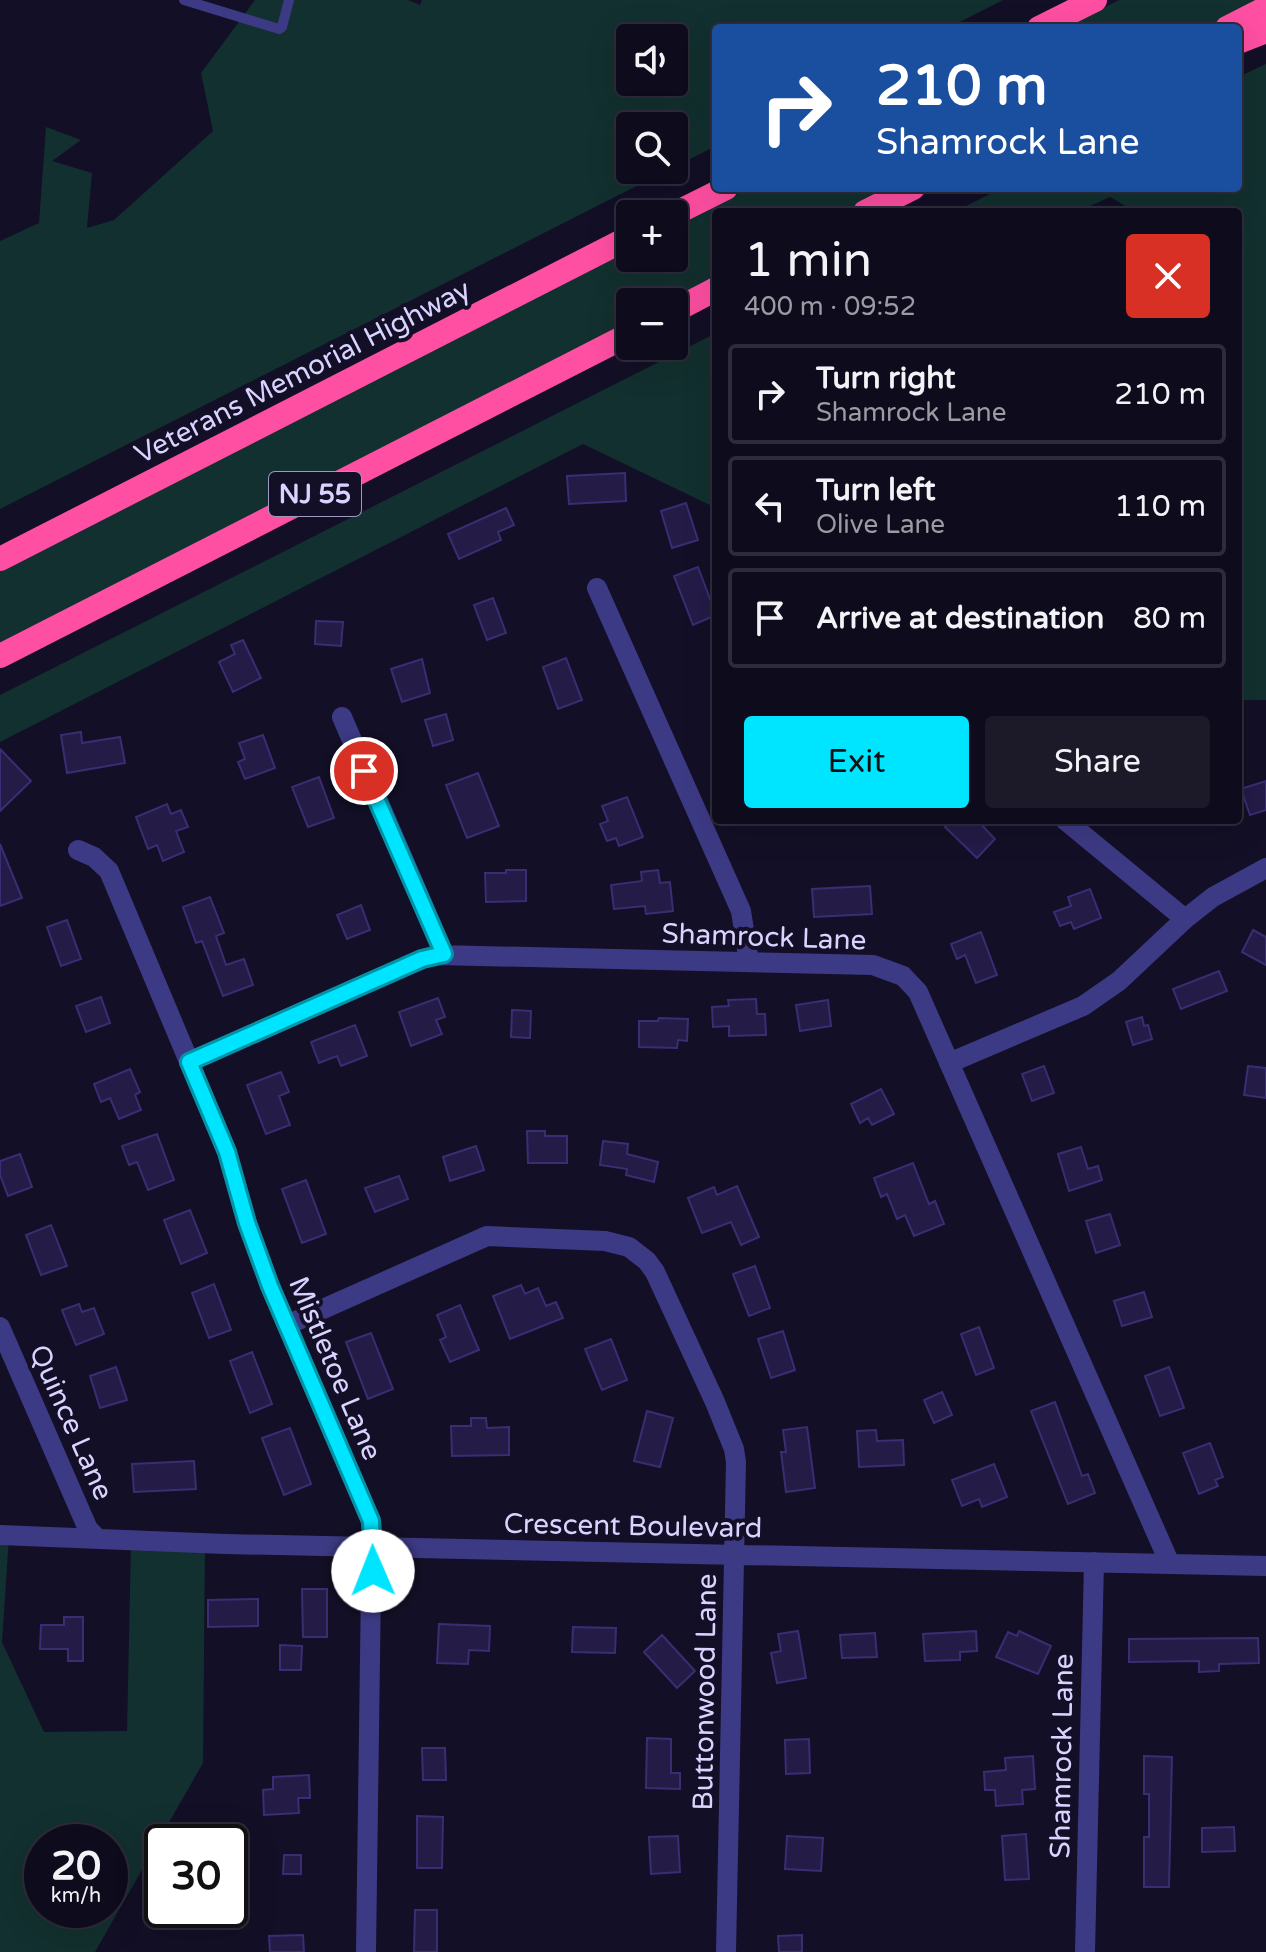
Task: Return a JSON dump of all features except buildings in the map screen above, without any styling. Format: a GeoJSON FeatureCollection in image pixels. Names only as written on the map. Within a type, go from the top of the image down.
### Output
{"type":"FeatureCollection","features":[{"type":"Feature","properties":{"kind":"highway"},"geometry":{"type":"LineString","coordinates":[[1026,24],[1066,0]]}},
{"type":"Feature","properties":{"kind":"highway"},"geometry":{"type":"LineString","coordinates":[[1047,24],[1095,0]]}},
{"type":"Feature","properties":{"kind":"highway"},"geometry":{"type":"LineString","coordinates":[[1235,24],[1266,8]]}},
{"type":"Feature","properties":{"kind":"highway"},"geometry":{"type":"LineString","coordinates":[[1242,40],[1266,31]]}},
{"type":"Feature","properties":{"kind":"highway"},"geometry":{"type":"LineString","coordinates":[[688,207],[718,192]]}},
{"type":"Feature","properties":{"kind":"highway"},"geometry":{"type":"LineString","coordinates":[[873,208],[905,192]]}},
{"type":"Feature","properties":{"kind":"highway","name":"Veterans Memorial Highway"},"geometry":{"type":"LineString","coordinates":[[0,559],[616,244]]}},
{"type":"Feature","properties":{"kind":"highway"},"geometry":{"type":"LineString","coordinates":[[688,304],[712,291]]}},
{"type":"Feature","properties":{"kind":"highway","name":"NJ 55"},"geometry":{"type":"LineString","coordinates":[[0,656],[616,341]]}},
{"type":"Feature","properties":{"kind":"street"},"geometry":{"type":"LineString","coordinates":[[597,588],[741,911],[749,962]]}},
{"type":"Feature","properties":{"kind":"street"},"geometry":{"type":"LineString","coordinates":[[342,717],[444,954]]}},
{"type":"Feature","properties":{"kind":"street"},"geometry":{"type":"LineString","coordinates":[[1070,824],[1185,919]]}},
{"type":"Feature","properties":{"kind":"street","name":"Mistletoe Lane"},"geometry":{"type":"LineString","coordinates":[[78,850],[94,857],[109,871],[227,1152],[247,1223],[287,1325],[371,1521],[374,1547],[366,1952]]}},
{"type":"Feature","properties":{"kind":"street"},"geometry":{"type":"LineString","coordinates":[[949,1063],[1083,1006],[1141,963],[1185,919],[1213,897],[1266,868]]}},
{"type":"Feature","properties":{"kind":"street","name":"Shamrock Lane"},"geometry":{"type":"LineString","coordinates":[[189,1062],[422,959],[444,954],[873,965],[903,976],[918,992],[1170,1564]]}},
{"type":"Feature","properties":{"kind":"street","name":"Buttonwood Lane"},"geometry":{"type":"LineString","coordinates":[[287,1325],[487,1236],[605,1241],[629,1247],[655,1272],[715,1402],[734,1449],[736,1462],[726,1952]]}},
{"type":"Feature","properties":{"kind":"street","name":"Quince Lane"},"geometry":{"type":"LineString","coordinates":[[0,1327],[88,1529],[96,1537]]}},
{"type":"Feature","properties":{"kind":"street","name":"Crescent Boulevard"},"geometry":{"type":"LineString","coordinates":[[0,1535],[96,1537],[108,1541],[1266,1566]]}},
{"type":"Feature","properties":{"kind":"street","name":"Shamrock Lane"},"geometry":{"type":"LineString","coordinates":[[1085,1952],[1094,1562]]}},
{"type":"Feature","properties":{"kind":"lane"},"geometry":{"type":"LineString","coordinates":[[184,0],[279,29],[289,0]]}},
{"type":"Feature","properties":{"kind":"green space"},"geometry":{"type":"Polygon","coordinates":[[[255,0],[408,0],[420,5],[422,0],[1003,0],[956,24],[712,24],[712,148],[688,160],[688,112],[616,112],[616,184],[640,184],[0,509],[0,241],[39,223],[46,127],[81,140],[52,161],[92,173],[87,228],[114,220],[213,131],[201,73],[255,0]]]}},
{"type":"Feature","properties":{"kind":"green space"},"geometry":{"type":"Polygon","coordinates":[[[1119,0],[1259,0],[1212,24],[1072,24],[1119,0]]]}},
{"type":"Feature","properties":{"kind":"green space"},"geometry":{"type":"Polygon","coordinates":[[[1266,64],[1266,700],[1242,700],[1242,208],[1129,208],[1110,197],[1086,208],[962,208],[994,192],[1242,192],[1242,75],[1266,64]]]}},
{"type":"Feature","properties":{"kind":"green space"},"geometry":{"type":"Polygon","coordinates":[[[742,192],[881,192],[849,208],[712,208],[712,279],[688,292],[688,288],[616,288],[616,329],[0,644],[0,571],[616,256],[616,272],[688,272],[688,220],[742,192]]]}},
{"type":"Feature","properties":{"kind":"green space"},"geometry":{"type":"Polygon","coordinates":[[[712,335],[712,506],[583,444],[0,742],[0,695],[663,360],[688,360],[688,347],[712,335]]]}},
{"type":"Feature","properties":{"kind":"green space"},"geometry":{"type":"Polygon","coordinates":[[[9,1537],[2,1642],[44,1732],[127,1731],[131,1543],[205,1545],[203,1763],[168,1824],[144,1824],[144,1866],[128,1894],[128,1824],[24,1824],[24,1928],[109,1928],[95,1952],[0,1952],[0,1538],[9,1537]]]}},
{"type":"Feature","properties":{"kind":"route"},"geometry":{"type":"LineString","coordinates":[[364,771],[444,954],[422,959],[189,1062],[227,1152],[247,1223],[270,1286],[371,1521],[373,1571]]}}]}
